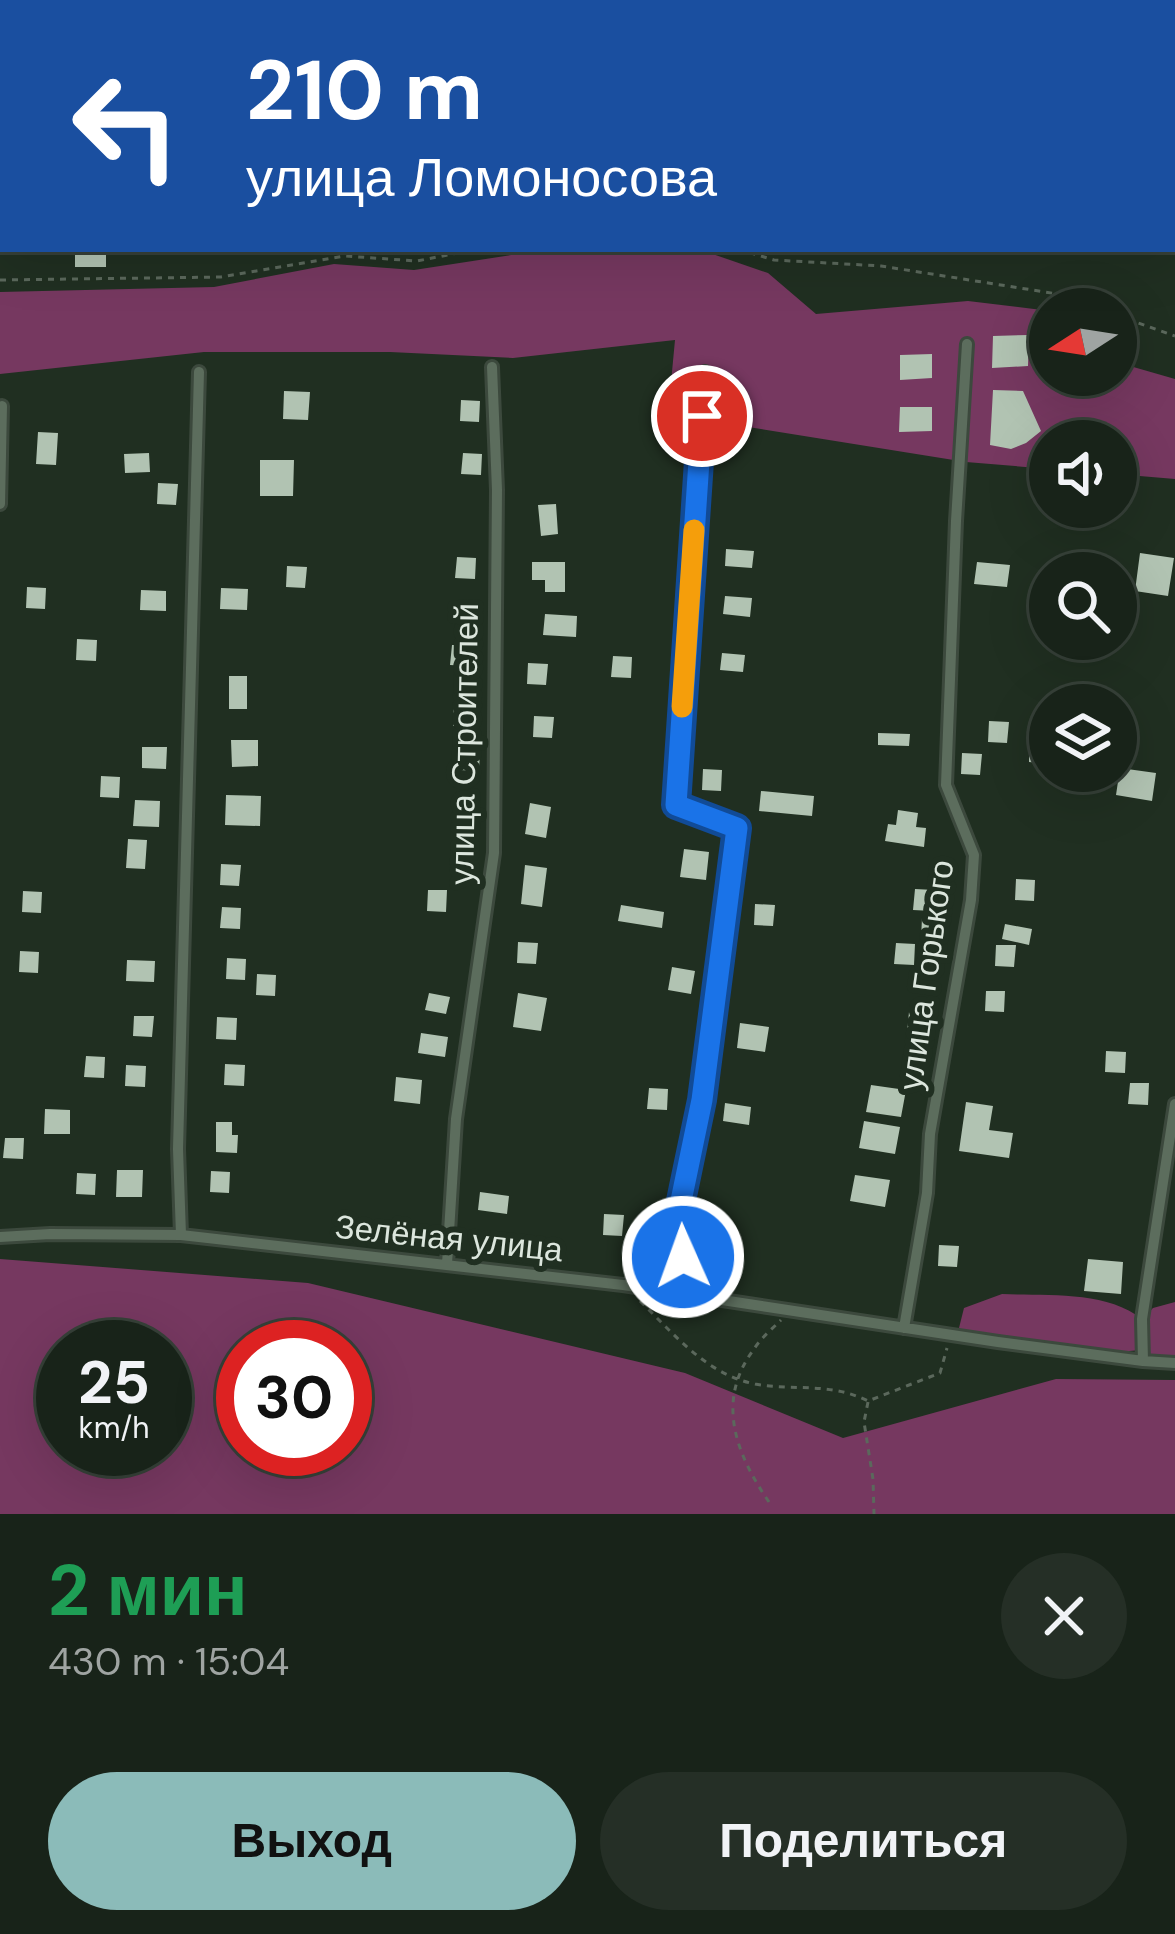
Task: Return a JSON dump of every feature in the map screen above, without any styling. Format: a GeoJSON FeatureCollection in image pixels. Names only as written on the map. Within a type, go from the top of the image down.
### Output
{"type":"FeatureCollection","features":[{"type":"Feature","properties":{"kind":"street","name":"улица Горького"},"geometry":{"type":"LineString","coordinates":[[904,1328],[974,865],[946,784],[967,344]]}},
{"type":"Feature","properties":{"kind":"street","name":"улица Строителей"},"geometry":{"type":"LineString","coordinates":[[447,1264],[456,1119],[494,853],[497,490],[492,367]]}},
{"type":"Feature","properties":{"kind":"street"},"geometry":{"type":"LineString","coordinates":[[181,1235],[178,1149],[199,371]]}},
{"type":"Feature","properties":{"kind":"street"},"geometry":{"type":"LineString","coordinates":[[690,1294],[677,1220],[702,1100],[737,828],[676,805],[705,372]]}},
{"type":"Feature","properties":{"kind":"street"},"geometry":{"type":"LineString","coordinates":[[0,504],[2,406]]}},
{"type":"Feature","properties":{"kind":"street"},"geometry":{"type":"LineString","coordinates":[[1143,1361],[1142,1319],[1175,1104]]}},
{"type":"Feature","properties":{"kind":"street","name":"Зелёная улица"},"geometry":{"type":"LineString","coordinates":[[0,1237],[181,1235],[623,1285],[950,1335],[1175,1363]]}},
{"type":"Feature","properties":{"kind":"path"},"geometry":{"type":"LineString","coordinates":[[0,280],[221,277],[345,256],[417,261],[463,252]]}},
{"type":"Feature","properties":{"kind":"path"},"geometry":{"type":"LineString","coordinates":[[749,252],[774,260],[881,266],[1029,289]]}},
{"type":"Feature","properties":{"kind":"path"},"geometry":{"type":"LineString","coordinates":[[1137,322],[1175,336]]}},
{"type":"Feature","properties":{"kind":"path"},"geometry":{"type":"LineString","coordinates":[[623,1285],[706,1365],[759,1384],[841,1389],[868,1401],[940,1373],[950,1335]]}},
{"type":"Feature","properties":{"kind":"path"},"geometry":{"type":"LineString","coordinates":[[769,1502],[738,1445],[731,1409],[752,1350],[790,1310]]}},
{"type":"Feature","properties":{"kind":"path"},"geometry":{"type":"LineString","coordinates":[[868,1401],[864,1422],[874,1514]]}},
{"type":"Feature","properties":{"kind":"shaded area"},"geometry":{"type":"Polygon","coordinates":[[[531,252],[707,252],[768,273],[816,314],[968,301],[1029,308],[1029,396],[1137,396],[1137,368],[1175,379],[1175,479],[1137,476],[1137,420],[1029,420],[1029,467],[966,462],[668,414],[675,340],[513,358],[390,352],[204,352],[0,374],[0,292],[214,287],[334,264],[414,270],[531,252]]]}},
{"type":"Feature","properties":{"kind":"shaded area"},"geometry":{"type":"Polygon","coordinates":[[[0,1259],[308,1283],[685,1373],[843,1438],[1056,1379],[1175,1380],[1175,1514],[0,1514],[0,1259]]]}},
{"type":"Feature","properties":{"kind":"shaded area"},"geometry":{"type":"Polygon","coordinates":[[[1002,1294],[1093,1299],[1142,1319],[1153,1308],[1175,1302],[1175,1360],[1141,1350],[1118,1352],[958,1332],[964,1308],[1002,1294]]]}},
{"type":"Feature","properties":{"kind":"building"},"geometry":{"type":"Polygon","coordinates":[[[75,252],[106,252],[106,267],[75,267],[75,252]]]}},
{"type":"Feature","properties":{"kind":"building"},"geometry":{"type":"Polygon","coordinates":[[[1029,335],[1028,366],[992,368],[993,336],[1029,335]]]}},
{"type":"Feature","properties":{"kind":"building"},"geometry":{"type":"Polygon","coordinates":[[[932,354],[932,378],[900,380],[900,355],[932,354]]]}},
{"type":"Feature","properties":{"kind":"building"},"geometry":{"type":"Polygon","coordinates":[[[993,390],[1023,391],[1036,420],[1029,420],[1029,441],[1011,449],[990,445],[993,390]]]}},
{"type":"Feature","properties":{"kind":"building"},"geometry":{"type":"Polygon","coordinates":[[[284,391],[310,392],[308,420],[283,419],[284,391]]]}},
{"type":"Feature","properties":{"kind":"building"},"geometry":{"type":"Polygon","coordinates":[[[461,400],[480,401],[479,422],[460,421],[461,400]]]}},
{"type":"Feature","properties":{"kind":"building"},"geometry":{"type":"Polygon","coordinates":[[[900,407],[932,407],[932,431],[899,432],[900,407]]]}},
{"type":"Feature","properties":{"kind":"building"},"geometry":{"type":"Polygon","coordinates":[[[38,432],[58,433],[56,465],[36,464],[38,432]]]}},
{"type":"Feature","properties":{"kind":"building"},"geometry":{"type":"Polygon","coordinates":[[[149,453],[150,472],[125,473],[124,454],[149,453]]]}},
{"type":"Feature","properties":{"kind":"building"},"geometry":{"type":"Polygon","coordinates":[[[463,453],[482,454],[481,475],[461,474],[463,453]]]}},
{"type":"Feature","properties":{"kind":"building"},"geometry":{"type":"Polygon","coordinates":[[[260,460],[294,460],[293,496],[260,496],[260,460]]]}},
{"type":"Feature","properties":{"kind":"building"},"geometry":{"type":"Polygon","coordinates":[[[158,483],[178,484],[176,505],[157,504],[158,483]]]}},
{"type":"Feature","properties":{"kind":"building"},"geometry":{"type":"Polygon","coordinates":[[[556,504],[558,534],[541,536],[538,505],[556,504]]]}},
{"type":"Feature","properties":{"kind":"building"},"geometry":{"type":"Polygon","coordinates":[[[726,549],[754,551],[752,568],[725,566],[726,549]]]}},
{"type":"Feature","properties":{"kind":"building"},"geometry":{"type":"Polygon","coordinates":[[[1140,553],[1174,558],[1168,596],[1137,591],[1140,553]]]}},
{"type":"Feature","properties":{"kind":"building"},"geometry":{"type":"Polygon","coordinates":[[[457,557],[476,558],[475,579],[455,578],[457,557]]]}},
{"type":"Feature","properties":{"kind":"building"},"geometry":{"type":"Polygon","coordinates":[[[532,562],[565,562],[565,592],[545,592],[545,580],[532,580],[532,562]]]}},
{"type":"Feature","properties":{"kind":"building"},"geometry":{"type":"Polygon","coordinates":[[[977,562],[1010,565],[1007,587],[974,584],[977,562]]]}},
{"type":"Feature","properties":{"kind":"building"},"geometry":{"type":"Polygon","coordinates":[[[287,566],[307,567],[305,588],[286,587],[287,566]]]}},
{"type":"Feature","properties":{"kind":"building"},"geometry":{"type":"Polygon","coordinates":[[[27,587],[46,588],[45,609],[26,608],[27,587]]]}},
{"type":"Feature","properties":{"kind":"building"},"geometry":{"type":"Polygon","coordinates":[[[221,588],[248,589],[247,610],[220,609],[221,588]]]}},
{"type":"Feature","properties":{"kind":"building"},"geometry":{"type":"Polygon","coordinates":[[[141,590],[166,591],[166,611],[140,610],[141,590]]]}},
{"type":"Feature","properties":{"kind":"building"},"geometry":{"type":"Polygon","coordinates":[[[725,596],[752,598],[750,617],[723,614],[725,596]]]}},
{"type":"Feature","properties":{"kind":"building"},"geometry":{"type":"Polygon","coordinates":[[[545,614],[577,616],[576,637],[543,635],[545,614]]]}},
{"type":"Feature","properties":{"kind":"building"},"geometry":{"type":"Polygon","coordinates":[[[77,639],[97,640],[96,661],[76,660],[77,639]]]}},
{"type":"Feature","properties":{"kind":"building"},"geometry":{"type":"Polygon","coordinates":[[[452,645],[471,645],[470,666],[450,665],[452,645]]]}},
{"type":"Feature","properties":{"kind":"building"},"geometry":{"type":"Polygon","coordinates":[[[722,653],[745,655],[743,672],[720,670],[722,653]]]}},
{"type":"Feature","properties":{"kind":"building"},"geometry":{"type":"Polygon","coordinates":[[[613,656],[632,657],[631,678],[611,677],[613,656]]]}},
{"type":"Feature","properties":{"kind":"building"},"geometry":{"type":"Polygon","coordinates":[[[528,663],[548,664],[546,685],[527,684],[528,663]]]}},
{"type":"Feature","properties":{"kind":"building"},"geometry":{"type":"Polygon","coordinates":[[[457,672],[477,672],[475,693],[456,692],[457,672]]]}},
{"type":"Feature","properties":{"kind":"building"},"geometry":{"type":"Polygon","coordinates":[[[229,676],[247,676],[247,709],[229,709],[229,676]]]}},
{"type":"Feature","properties":{"kind":"building"},"geometry":{"type":"Polygon","coordinates":[[[454,705],[474,706],[473,727],[453,726],[454,705]]]}},
{"type":"Feature","properties":{"kind":"building"},"geometry":{"type":"Polygon","coordinates":[[[534,716],[554,717],[552,738],[533,737],[534,716]]]}},
{"type":"Feature","properties":{"kind":"building"},"geometry":{"type":"Polygon","coordinates":[[[989,721],[1009,722],[1007,743],[988,742],[989,721]]]}},
{"type":"Feature","properties":{"kind":"building"},"geometry":{"type":"Polygon","coordinates":[[[878,733],[910,734],[909,746],[878,745],[878,733]]]}},
{"type":"Feature","properties":{"kind":"building"},"geometry":{"type":"Polygon","coordinates":[[[231,740],[258,740],[258,766],[232,767],[231,740]]]}},
{"type":"Feature","properties":{"kind":"building"},"geometry":{"type":"Polygon","coordinates":[[[142,747],[167,747],[166,769],[142,768],[142,747]]]}},
{"type":"Feature","properties":{"kind":"building"},"geometry":{"type":"Polygon","coordinates":[[[460,749],[480,750],[479,771],[459,770],[460,749]]]}},
{"type":"Feature","properties":{"kind":"building"},"geometry":{"type":"Polygon","coordinates":[[[962,753],[982,754],[980,775],[961,774],[962,753]]]}},
{"type":"Feature","properties":{"kind":"building"},"geometry":{"type":"Polygon","coordinates":[[[703,769],[722,770],[721,791],[702,790],[703,769]]]}},
{"type":"Feature","properties":{"kind":"building"},"geometry":{"type":"Polygon","coordinates":[[[1137,770],[1156,773],[1152,801],[1116,795],[1137,792],[1137,770]]]}},
{"type":"Feature","properties":{"kind":"building"},"geometry":{"type":"Polygon","coordinates":[[[101,776],[120,777],[119,798],[100,797],[101,776]]]}},
{"type":"Feature","properties":{"kind":"building"},"geometry":{"type":"Polygon","coordinates":[[[761,791],[814,796],[812,816],[759,811],[761,791]]]}},
{"type":"Feature","properties":{"kind":"building"},"geometry":{"type":"Polygon","coordinates":[[[226,795],[261,796],[260,826],[225,825],[226,795]]]}},
{"type":"Feature","properties":{"kind":"building"},"geometry":{"type":"Polygon","coordinates":[[[135,800],[160,801],[159,827],[133,826],[135,800]]]}},
{"type":"Feature","properties":{"kind":"building"},"geometry":{"type":"Polygon","coordinates":[[[530,803],[551,807],[546,838],[525,834],[530,803]]]}},
{"type":"Feature","properties":{"kind":"building"},"geometry":{"type":"Polygon","coordinates":[[[898,810],[918,813],[916,827],[926,828],[924,847],[885,841],[888,824],[896,825],[898,810]]]}},
{"type":"Feature","properties":{"kind":"building"},"geometry":{"type":"Polygon","coordinates":[[[128,839],[147,840],[145,869],[126,868],[128,839]]]}},
{"type":"Feature","properties":{"kind":"building"},"geometry":{"type":"Polygon","coordinates":[[[684,849],[709,852],[706,880],[680,877],[684,849]]]}},
{"type":"Feature","properties":{"kind":"building"},"geometry":{"type":"Polygon","coordinates":[[[221,864],[241,865],[239,886],[220,885],[221,864]]]}},
{"type":"Feature","properties":{"kind":"building"},"geometry":{"type":"Polygon","coordinates":[[[525,865],[547,868],[542,907],[521,904],[525,865]]]}},
{"type":"Feature","properties":{"kind":"building"},"geometry":{"type":"Polygon","coordinates":[[[1016,879],[1035,880],[1034,901],[1015,900],[1016,879]]]}},
{"type":"Feature","properties":{"kind":"building"},"geometry":{"type":"Polygon","coordinates":[[[915,889],[934,890],[933,911],[913,910],[915,889]]]}},
{"type":"Feature","properties":{"kind":"building"},"geometry":{"type":"Polygon","coordinates":[[[428,890],[447,890],[446,912],[427,911],[428,890]]]}},
{"type":"Feature","properties":{"kind":"building"},"geometry":{"type":"Polygon","coordinates":[[[23,891],[42,892],[41,913],[22,912],[23,891]]]}},
{"type":"Feature","properties":{"kind":"building"},"geometry":{"type":"Polygon","coordinates":[[[755,904],[775,905],[773,926],[754,925],[755,904]]]}},
{"type":"Feature","properties":{"kind":"building"},"geometry":{"type":"Polygon","coordinates":[[[621,905],[664,912],[662,928],[618,921],[621,905]]]}},
{"type":"Feature","properties":{"kind":"building"},"geometry":{"type":"Polygon","coordinates":[[[222,907],[241,908],[240,929],[220,928],[222,907]]]}},
{"type":"Feature","properties":{"kind":"building"},"geometry":{"type":"Polygon","coordinates":[[[922,918],[942,919],[941,940],[921,939],[922,918]]]}},
{"type":"Feature","properties":{"kind":"building"},"geometry":{"type":"Polygon","coordinates":[[[1005,924],[1032,929],[1029,945],[1002,939],[1005,924]]]}},
{"type":"Feature","properties":{"kind":"building"},"geometry":{"type":"Polygon","coordinates":[[[518,942],[538,943],[536,964],[517,963],[518,942]]]}},
{"type":"Feature","properties":{"kind":"building"},"geometry":{"type":"Polygon","coordinates":[[[896,943],[915,944],[914,965],[894,964],[896,943]]]}},
{"type":"Feature","properties":{"kind":"building"},"geometry":{"type":"Polygon","coordinates":[[[996,945],[1016,945],[1014,967],[995,966],[996,945]]]}},
{"type":"Feature","properties":{"kind":"building"},"geometry":{"type":"Polygon","coordinates":[[[20,951],[39,952],[38,973],[19,972],[20,951]]]}},
{"type":"Feature","properties":{"kind":"building"},"geometry":{"type":"Polygon","coordinates":[[[227,958],[246,959],[245,980],[226,979],[227,958]]]}},
{"type":"Feature","properties":{"kind":"building"},"geometry":{"type":"Polygon","coordinates":[[[127,960],[155,961],[154,982],[126,981],[127,960]]]}},
{"type":"Feature","properties":{"kind":"building"},"geometry":{"type":"Polygon","coordinates":[[[672,967],[695,971],[691,994],[668,990],[672,967]]]}},
{"type":"Feature","properties":{"kind":"building"},"geometry":{"type":"Polygon","coordinates":[[[257,974],[276,975],[275,996],[256,995],[257,974]]]}},
{"type":"Feature","properties":{"kind":"building"},"geometry":{"type":"Polygon","coordinates":[[[986,991],[1005,991],[1004,1012],[985,1011],[986,991]]]}},
{"type":"Feature","properties":{"kind":"building"},"geometry":{"type":"Polygon","coordinates":[[[429,993],[450,997],[446,1014],[425,1010],[429,993]]]}},
{"type":"Feature","properties":{"kind":"building"},"geometry":{"type":"Polygon","coordinates":[[[518,993],[547,998],[541,1031],[513,1027],[518,993]]]}},
{"type":"Feature","properties":{"kind":"building"},"geometry":{"type":"Polygon","coordinates":[[[909,1012],[928,1013],[927,1034],[907,1033],[909,1012]]]}},
{"type":"Feature","properties":{"kind":"building"},"geometry":{"type":"Polygon","coordinates":[[[134,1016],[154,1016],[152,1037],[133,1036],[134,1016]]]}},
{"type":"Feature","properties":{"kind":"building"},"geometry":{"type":"Polygon","coordinates":[[[217,1017],[237,1018],[236,1040],[216,1039],[217,1017]]]}},
{"type":"Feature","properties":{"kind":"building"},"geometry":{"type":"Polygon","coordinates":[[[740,1023],[769,1027],[765,1052],[737,1048],[740,1023]]]}},
{"type":"Feature","properties":{"kind":"building"},"geometry":{"type":"Polygon","coordinates":[[[421,1033],[448,1037],[445,1057],[418,1053],[421,1033]]]}},
{"type":"Feature","properties":{"kind":"building"},"geometry":{"type":"Polygon","coordinates":[[[1106,1051],[1126,1052],[1125,1073],[1105,1072],[1106,1051]]]}},
{"type":"Feature","properties":{"kind":"building"},"geometry":{"type":"Polygon","coordinates":[[[86,1056],[105,1057],[104,1078],[84,1077],[86,1056]]]}},
{"type":"Feature","properties":{"kind":"building"},"geometry":{"type":"Polygon","coordinates":[[[225,1064],[245,1065],[244,1086],[224,1085],[225,1064]]]}},
{"type":"Feature","properties":{"kind":"building"},"geometry":{"type":"Polygon","coordinates":[[[126,1065],[146,1066],[145,1087],[125,1086],[126,1065]]]}},
{"type":"Feature","properties":{"kind":"building"},"geometry":{"type":"Polygon","coordinates":[[[396,1077],[422,1080],[420,1104],[394,1101],[396,1077]]]}},
{"type":"Feature","properties":{"kind":"building"},"geometry":{"type":"Polygon","coordinates":[[[1130,1083],[1149,1083],[1148,1105],[1128,1104],[1130,1083]]]}},
{"type":"Feature","properties":{"kind":"building"},"geometry":{"type":"Polygon","coordinates":[[[871,1085],[906,1090],[901,1117],[866,1112],[871,1085]]]}},
{"type":"Feature","properties":{"kind":"building"},"geometry":{"type":"Polygon","coordinates":[[[649,1088],[668,1089],[667,1110],[647,1109],[649,1088]]]}},
{"type":"Feature","properties":{"kind":"building"},"geometry":{"type":"Polygon","coordinates":[[[966,1102],[993,1106],[989,1130],[1013,1133],[1009,1158],[959,1151],[966,1102]]]}},
{"type":"Feature","properties":{"kind":"building"},"geometry":{"type":"Polygon","coordinates":[[[725,1103],[751,1107],[749,1125],[723,1121],[725,1103]]]}},
{"type":"Feature","properties":{"kind":"building"},"geometry":{"type":"Polygon","coordinates":[[[45,1109],[70,1110],[70,1134],[44,1134],[45,1109]]]}},
{"type":"Feature","properties":{"kind":"building"},"geometry":{"type":"Polygon","coordinates":[[[864,1121],[900,1127],[895,1154],[859,1148],[864,1121]]]}},
{"type":"Feature","properties":{"kind":"building"},"geometry":{"type":"Polygon","coordinates":[[[216,1122],[232,1122],[232,1135],[238,1135],[237,1153],[216,1152],[216,1122]]]}},
{"type":"Feature","properties":{"kind":"building"},"geometry":{"type":"Polygon","coordinates":[[[5,1138],[24,1138],[23,1159],[3,1158],[5,1138]]]}},
{"type":"Feature","properties":{"kind":"building"},"geometry":{"type":"Polygon","coordinates":[[[117,1170],[143,1170],[142,1197],[116,1197],[117,1170]]]}},
{"type":"Feature","properties":{"kind":"building"},"geometry":{"type":"Polygon","coordinates":[[[211,1171],[230,1172],[229,1193],[210,1192],[211,1171]]]}},
{"type":"Feature","properties":{"kind":"building"},"geometry":{"type":"Polygon","coordinates":[[[77,1173],[96,1174],[95,1195],[76,1194],[77,1173]]]}},
{"type":"Feature","properties":{"kind":"building"},"geometry":{"type":"Polygon","coordinates":[[[855,1175],[890,1180],[885,1207],[850,1201],[855,1175]]]}},
{"type":"Feature","properties":{"kind":"building"},"geometry":{"type":"Polygon","coordinates":[[[480,1192],[509,1196],[507,1214],[478,1210],[480,1192]]]}},
{"type":"Feature","properties":{"kind":"building"},"geometry":{"type":"Polygon","coordinates":[[[604,1214],[624,1215],[622,1236],[603,1235],[604,1214]]]}},
{"type":"Feature","properties":{"kind":"building"},"geometry":{"type":"Polygon","coordinates":[[[701,1232],[722,1236],[719,1252],[698,1249],[701,1232]]]}},
{"type":"Feature","properties":{"kind":"building"},"geometry":{"type":"Polygon","coordinates":[[[939,1245],[959,1246],[957,1267],[938,1266],[939,1245]]]}},
{"type":"Feature","properties":{"kind":"building"},"geometry":{"type":"Polygon","coordinates":[[[1088,1259],[1123,1262],[1121,1294],[1084,1291],[1088,1259]]]}},
{"type":"Feature","properties":{"kind":"slow traffic"},"geometry":{"type":"LineString","coordinates":[[682,707],[694,530]]}},
{"type":"Feature","properties":{"kind":"route"},"geometry":{"type":"LineString","coordinates":[[683,1257],[677,1220],[702,1100],[737,828],[676,805],[702,416]]}}]}
